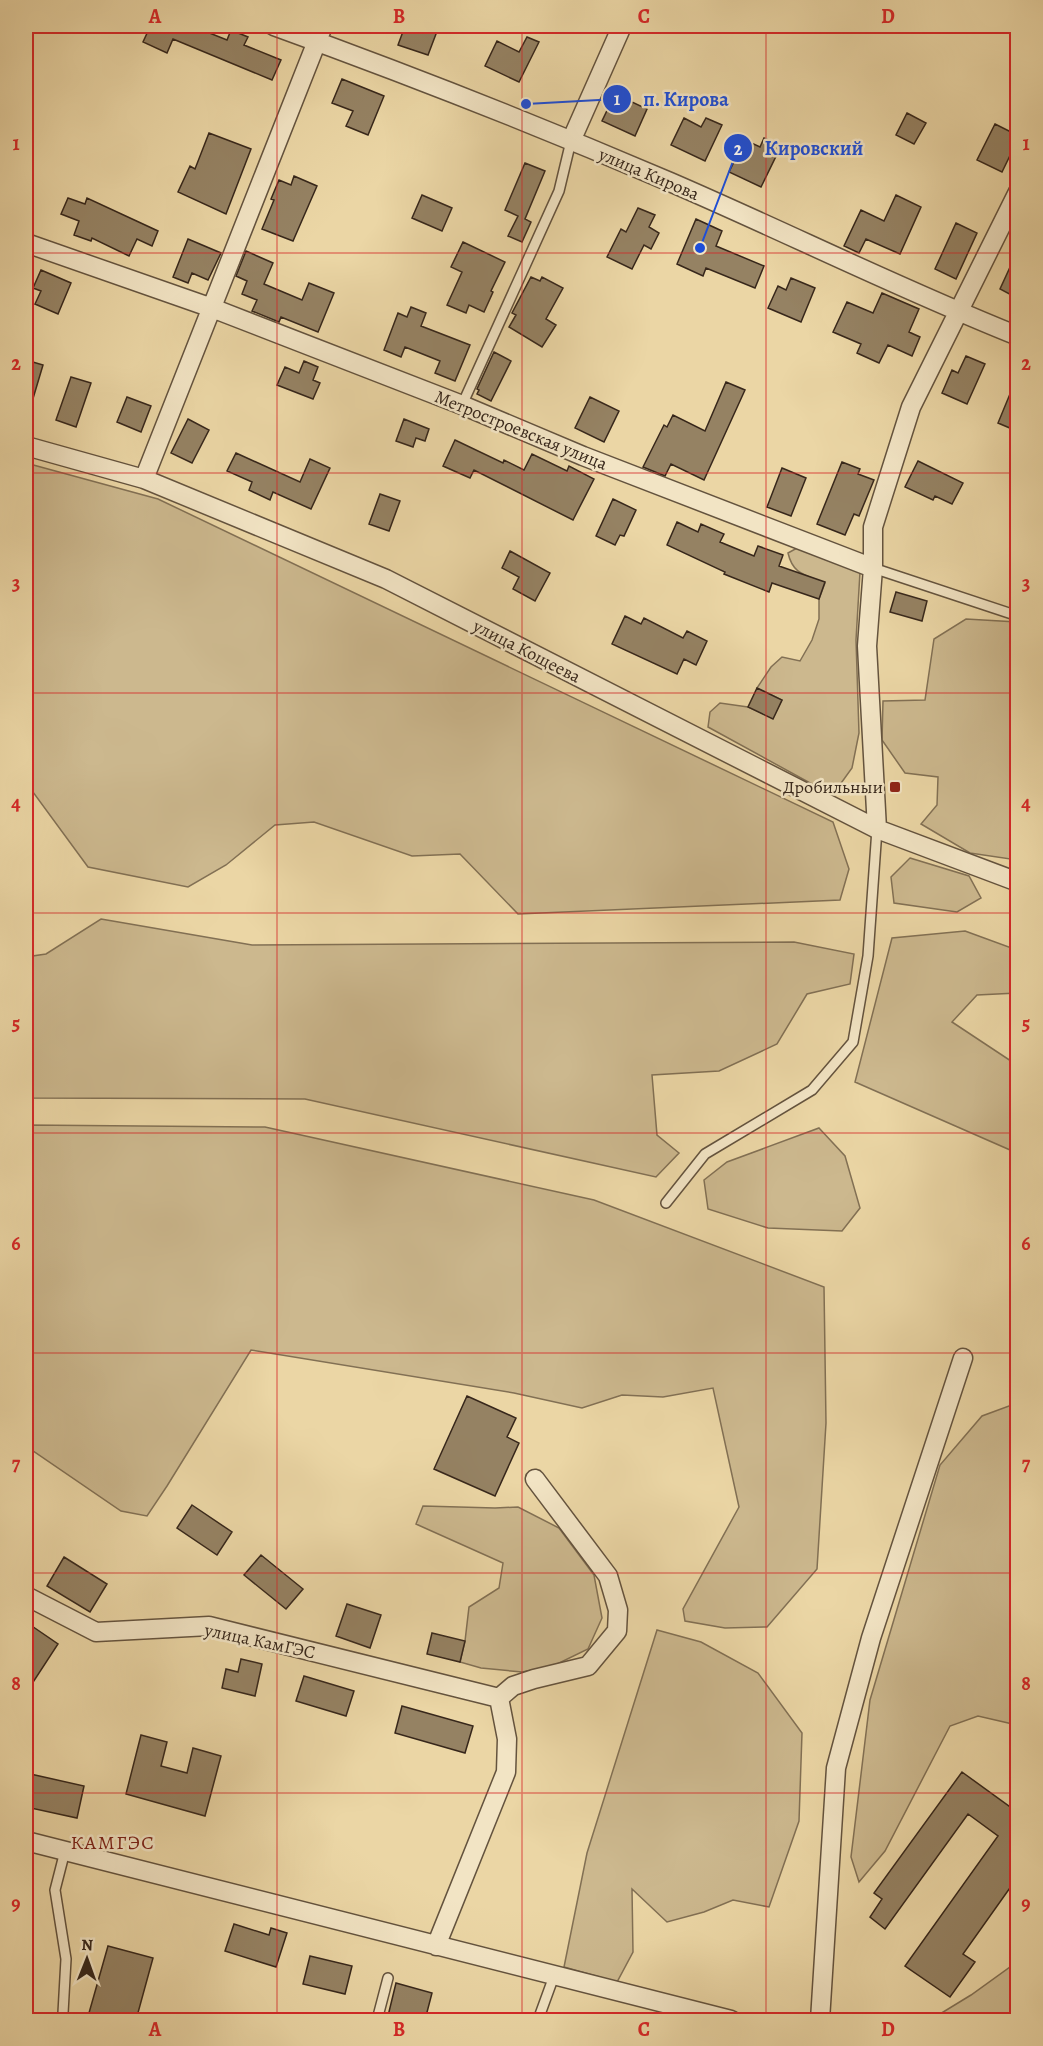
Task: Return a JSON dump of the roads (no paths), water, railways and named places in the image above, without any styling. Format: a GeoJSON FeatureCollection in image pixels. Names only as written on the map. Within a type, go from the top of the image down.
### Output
{"type":"FeatureCollection","features":[{"type":"Feature","properties":{"kind":"street","name":"улица Кирова"},"geometry":{"type":"LineString","coordinates":[[274,26],[320,33],[671,183],[957,312],[1017,336]]}},
{"type":"Feature","properties":{"kind":"street"},"geometry":{"type":"LineString","coordinates":[[571,141],[622,26]]}},
{"type":"Feature","properties":{"kind":"street"},"geometry":{"type":"LineString","coordinates":[[144,479],[320,33]]}},
{"type":"Feature","properties":{"kind":"street"},"geometry":{"type":"LineString","coordinates":[[877,829],[867,646],[873,568],[873,527],[911,407],[1017,192]]}},
{"type":"Feature","properties":{"kind":"street","name":"Метростроевская улица"},"geometry":{"type":"LineString","coordinates":[[26,243],[212,308],[462,405],[583,456],[873,568]]}},
{"type":"Feature","properties":{"kind":"street","name":"улица Кощеева"},"geometry":{"type":"LineString","coordinates":[[26,446],[144,479],[386,579],[877,829],[1017,882]]}},
{"type":"Feature","properties":{"kind":"street"},"geometry":{"type":"LineString","coordinates":[[820,2020],[836,1768],[871,1638],[963,1358]]}},
{"type":"Feature","properties":{"kind":"street"},"geometry":{"type":"LineString","coordinates":[[436,1946],[506,1772],[507,1740],[499,1698],[513,1686],[588,1666],[617,1631],[618,1610],[608,1576],[535,1479]]}},
{"type":"Feature","properties":{"kind":"street","name":"улица КамГЭС"},"geometry":{"type":"LineString","coordinates":[[26,1601],[30,1598],[96,1632],[209,1626],[499,1698]]}},
{"type":"Feature","properties":{"kind":"street"},"geometry":{"type":"LineString","coordinates":[[26,1841],[731,2020]]}},
{"type":"Feature","properties":{"kind":"lane"},"geometry":{"type":"LineString","coordinates":[[462,405],[559,191],[571,141]]}},
{"type":"Feature","properties":{"kind":"lane","name":"Метростроевская улица"},"geometry":{"type":"LineString","coordinates":[[873,568],[1017,616]]}},
{"type":"Feature","properties":{"kind":"lane"},"geometry":{"type":"LineString","coordinates":[[666,1203],[705,1154],[812,1090],[853,1042],[868,956],[877,829]]}},
{"type":"Feature","properties":{"kind":"lane"},"geometry":{"type":"LineString","coordinates":[[65,1851],[55,1890],[66,1959],[63,2013],[66,2020]]}},
{"type":"Feature","properties":{"kind":"lane"},"geometry":{"type":"LineString","coordinates":[[538,2020],[554,1976]]}},
{"type":"Feature","properties":{"kind":"lane"},"geometry":{"type":"LineString","coordinates":[[377,2020],[388,1978]]}},
{"type":"Feature","properties":{"kind":"place","name":"п. Кирова"},"geometry":{"type":"Point","coordinates":[526,104]}},
{"type":"Feature","properties":{"kind":"place","name":"Кировский"},"geometry":{"type":"Point","coordinates":[700,248]}},
{"type":"Feature","properties":{"kind":"place","name":"Дробильныи"},"geometry":{"type":"Point","coordinates":[895,787]}},
{"type":"Feature","properties":{"kind":"district","name":"КАМГЭС"},"geometry":{"type":"Point","coordinates":[113,1842]}}]}
